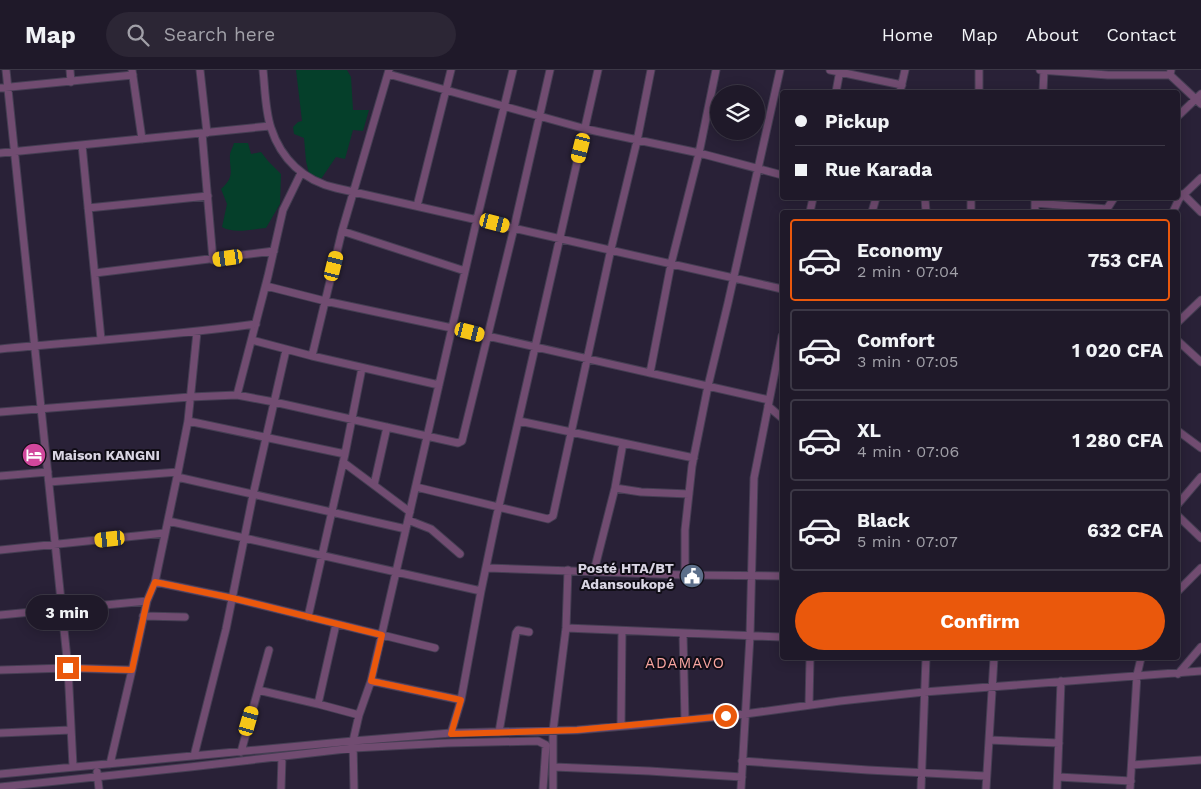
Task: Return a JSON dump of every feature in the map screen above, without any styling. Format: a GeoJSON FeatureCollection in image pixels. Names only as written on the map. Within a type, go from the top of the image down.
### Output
{"type":"FeatureCollection","features":[{"type":"Feature","properties":{"kind":"street"},"geometry":{"type":"LineString","coordinates":[[6,70],[4,88],[15,152],[68,668],[73,766]]}},
{"type":"Feature","properties":{"kind":"street"},"geometry":{"type":"LineString","coordinates":[[70,70],[71,82]]}},
{"type":"Feature","properties":{"kind":"street"},"geometry":{"type":"LineString","coordinates":[[200,70],[213,260]]}},
{"type":"Feature","properties":{"kind":"street"},"geometry":{"type":"LineString","coordinates":[[263,70],[270,126],[280,146],[301,173],[320,184],[477,218],[780,289]]}},
{"type":"Feature","properties":{"kind":"street"},"geometry":{"type":"LineString","coordinates":[[417,206],[451,70]]}},
{"type":"Feature","properties":{"kind":"street"},"geometry":{"type":"LineString","coordinates":[[354,789],[353,744],[359,715],[371,681],[382,635],[477,218],[513,70]]}},
{"type":"Feature","properties":{"kind":"street"},"geometry":{"type":"LineString","coordinates":[[0,412],[237,395],[458,443],[462,441],[550,70]]}},
{"type":"Feature","properties":{"kind":"street"},"geometry":{"type":"LineString","coordinates":[[451,734],[461,700],[481,591],[499,508],[598,70]]}},
{"type":"Feature","properties":{"kind":"street"},"geometry":{"type":"LineString","coordinates":[[416,487],[499,508],[548,519],[552,518],[611,249],[637,141],[651,70]]}},
{"type":"Feature","properties":{"kind":"street"},"geometry":{"type":"LineString","coordinates":[[650,373],[670,264],[699,153],[716,70]]}},
{"type":"Feature","properties":{"kind":"street"},"geometry":{"type":"LineString","coordinates":[[685,575],[685,530],[694,458],[708,386],[780,70]]}},
{"type":"Feature","properties":{"kind":"street"},"geometry":{"type":"LineString","coordinates":[[830,70],[840,71],[901,89],[906,70]]}},
{"type":"Feature","properties":{"kind":"street"},"geometry":{"type":"LineString","coordinates":[[979,70],[979,90]]}},
{"type":"Feature","properties":{"kind":"street"},"geometry":{"type":"LineString","coordinates":[[1040,70],[1170,72],[1199,99],[1180,114]]}},
{"type":"Feature","properties":{"kind":"street"},"geometry":{"type":"LineString","coordinates":[[1043,90],[1044,70]]}},
{"type":"Feature","properties":{"kind":"street"},"geometry":{"type":"LineString","coordinates":[[836,90],[840,71]]}},
{"type":"Feature","properties":{"kind":"street"},"geometry":{"type":"LineString","coordinates":[[4,88],[71,82],[133,72],[142,139]]}},
{"type":"Feature","properties":{"kind":"street"},"geometry":{"type":"LineString","coordinates":[[312,356],[342,231],[388,72],[445,91],[539,117],[637,141],[699,153],[780,175]]}},
{"type":"Feature","properties":{"kind":"street"},"geometry":{"type":"LineString","coordinates":[[0,153],[270,126]]}},
{"type":"Feature","properties":{"kind":"street"},"geometry":{"type":"LineString","coordinates":[[82,145],[101,339]]}},
{"type":"Feature","properties":{"kind":"street"},"geometry":{"type":"LineString","coordinates":[[237,395],[266,286],[283,210],[301,173]]}},
{"type":"Feature","properties":{"kind":"street"},"geometry":{"type":"LineString","coordinates":[[1180,199],[1201,178]]}},
{"type":"Feature","properties":{"kind":"street"},"geometry":{"type":"LineString","coordinates":[[1183,194],[1201,212]]}},
{"type":"Feature","properties":{"kind":"street"},"geometry":{"type":"LineString","coordinates":[[88,208],[208,196]]}},
{"type":"Feature","properties":{"kind":"street"},"geometry":{"type":"LineString","coordinates":[[1036,207],[1088,210]]}},
{"type":"Feature","properties":{"kind":"street"},"geometry":{"type":"LineString","coordinates":[[342,231],[465,271]]}},
{"type":"Feature","properties":{"kind":"street"},"geometry":{"type":"LineString","coordinates":[[95,273],[274,251]]}},
{"type":"Feature","properties":{"kind":"street"},"geometry":{"type":"LineString","coordinates":[[266,286],[325,301],[536,346],[708,386],[769,403],[780,416]]}},
{"type":"Feature","properties":{"kind":"street"},"geometry":{"type":"LineString","coordinates":[[1180,320],[1201,300]]}},
{"type":"Feature","properties":{"kind":"street"},"geometry":{"type":"LineString","coordinates":[[0,349],[197,332],[256,324]]}},
{"type":"Feature","properties":{"kind":"street"},"geometry":{"type":"LineString","coordinates":[[110,764],[143,616],[155,582],[178,474],[188,420],[197,332]]}},
{"type":"Feature","properties":{"kind":"street"},"geometry":{"type":"LineString","coordinates":[[252,340],[286,350],[439,385]]}},
{"type":"Feature","properties":{"kind":"street"},"geometry":{"type":"LineString","coordinates":[[1180,343],[1201,362]]}},
{"type":"Feature","properties":{"kind":"street"},"geometry":{"type":"LineString","coordinates":[[741,789],[750,636],[754,478],[780,346]]}},
{"type":"Feature","properties":{"kind":"street"},"geometry":{"type":"LineString","coordinates":[[194,756],[226,629],[252,495],[286,350]]}},
{"type":"Feature","properties":{"kind":"street"},"geometry":{"type":"LineString","coordinates":[[308,617],[345,454],[362,368]]}},
{"type":"Feature","properties":{"kind":"street"},"geometry":{"type":"LineString","coordinates":[[188,420],[345,454]]}},
{"type":"Feature","properties":{"kind":"street"},"geometry":{"type":"LineString","coordinates":[[519,421],[694,458]]}},
{"type":"Feature","properties":{"kind":"street"},"geometry":{"type":"LineString","coordinates":[[374,485],[387,427]]}},
{"type":"Feature","properties":{"kind":"street"},"geometry":{"type":"LineString","coordinates":[[1180,432],[1201,448]]}},
{"type":"Feature","properties":{"kind":"street"},"geometry":{"type":"LineString","coordinates":[[594,571],[615,488],[623,443]]}},
{"type":"Feature","properties":{"kind":"street"},"geometry":{"type":"LineString","coordinates":[[343,462],[410,512]]}},
{"type":"Feature","properties":{"kind":"street"},"geometry":{"type":"LineString","coordinates":[[0,476],[48,472]]}},
{"type":"Feature","properties":{"kind":"street"},"geometry":{"type":"LineString","coordinates":[[49,482],[178,474],[252,495],[332,511],[406,529]]}},
{"type":"Feature","properties":{"kind":"street"},"geometry":{"type":"LineString","coordinates":[[1180,502],[1201,478]]}},
{"type":"Feature","properties":{"kind":"street"},"geometry":{"type":"LineString","coordinates":[[615,488],[641,492],[688,494]]}},
{"type":"Feature","properties":{"kind":"street"},"geometry":{"type":"LineString","coordinates":[[1180,518],[1201,538]]}},
{"type":"Feature","properties":{"kind":"street"},"geometry":{"type":"LineString","coordinates":[[408,520],[434,531],[460,554]]}},
{"type":"Feature","properties":{"kind":"street"},"geometry":{"type":"LineString","coordinates":[[168,521],[481,591]]}},
{"type":"Feature","properties":{"kind":"street"},"geometry":{"type":"LineString","coordinates":[[0,550],[165,533]]}},
{"type":"Feature","properties":{"kind":"street"},"geometry":{"type":"LineString","coordinates":[[486,568],[685,575],[780,576]]}},
{"type":"Feature","properties":{"kind":"street"},"geometry":{"type":"LineString","coordinates":[[1180,589],[1201,568]]}},
{"type":"Feature","properties":{"kind":"street"},"geometry":{"type":"LineString","coordinates":[[553,789],[553,731],[566,628],[568,570]]}},
{"type":"Feature","properties":{"kind":"street"},"geometry":{"type":"LineString","coordinates":[[155,582],[232,598],[435,648]]}},
{"type":"Feature","properties":{"kind":"street"},"geometry":{"type":"LineString","coordinates":[[0,615],[147,601]]}},
{"type":"Feature","properties":{"kind":"street"},"geometry":{"type":"LineString","coordinates":[[143,616],[185,617]]}},
{"type":"Feature","properties":{"kind":"street"},"geometry":{"type":"LineString","coordinates":[[318,704],[336,624]]}},
{"type":"Feature","properties":{"kind":"street"},"geometry":{"type":"LineString","coordinates":[[566,628],[780,637]]}},
{"type":"Feature","properties":{"kind":"street"},"geometry":{"type":"LineString","coordinates":[[499,732],[516,632],[518,630],[529,632]]}},
{"type":"Feature","properties":{"kind":"street"},"geometry":{"type":"LineString","coordinates":[[622,631],[622,726]]}},
{"type":"Feature","properties":{"kind":"street"},"geometry":{"type":"LineString","coordinates":[[683,633],[685,720]]}},
{"type":"Feature","properties":{"kind":"street"},"geometry":{"type":"LineString","coordinates":[[1178,674],[1201,647]]}},
{"type":"Feature","properties":{"kind":"street"},"geometry":{"type":"LineString","coordinates":[[241,752],[269,650]]}},
{"type":"Feature","properties":{"kind":"street"},"geometry":{"type":"LineString","coordinates":[[809,705],[810,660]]}},
{"type":"Feature","properties":{"kind":"street"},"geometry":{"type":"LineString","coordinates":[[921,789],[926,660]]}},
{"type":"Feature","properties":{"kind":"street"},"geometry":{"type":"LineString","coordinates":[[986,789],[994,660]]}},
{"type":"Feature","properties":{"kind":"street"},"geometry":{"type":"LineString","coordinates":[[1130,789],[1137,675],[1141,660]]}},
{"type":"Feature","properties":{"kind":"street"},"geometry":{"type":"LineString","coordinates":[[0,670],[68,668],[132,670]]}},
{"type":"Feature","properties":{"kind":"street"},"geometry":{"type":"LineString","coordinates":[[0,774],[73,766],[353,744],[451,734],[553,731],[622,726],[745,714],[924,692],[1201,671]]}},
{"type":"Feature","properties":{"kind":"street"},"geometry":{"type":"LineString","coordinates":[[371,681],[461,700]]}},
{"type":"Feature","properties":{"kind":"street"},"geometry":{"type":"LineString","coordinates":[[1057,789],[1061,681]]}},
{"type":"Feature","properties":{"kind":"street"},"geometry":{"type":"LineString","coordinates":[[258,690],[359,715]]}},
{"type":"Feature","properties":{"kind":"street"},"geometry":{"type":"LineString","coordinates":[[0,733],[71,730]]}},
{"type":"Feature","properties":{"kind":"street"},"geometry":{"type":"LineString","coordinates":[[989,740],[1059,743]]}},
{"type":"Feature","properties":{"kind":"street"},"geometry":{"type":"LineString","coordinates":[[0,787],[282,757],[353,744],[538,741],[546,745],[543,789]]}},
{"type":"Feature","properties":{"kind":"street"},"geometry":{"type":"LineString","coordinates":[[281,789],[282,757]]}},
{"type":"Feature","properties":{"kind":"street"},"geometry":{"type":"LineString","coordinates":[[1132,764],[1201,760]]}},
{"type":"Feature","properties":{"kind":"street"},"geometry":{"type":"LineString","coordinates":[[742,761],[986,776]]}},
{"type":"Feature","properties":{"kind":"street"},"geometry":{"type":"LineString","coordinates":[[97,765],[99,789]]}},
{"type":"Feature","properties":{"kind":"street"},"geometry":{"type":"LineString","coordinates":[[554,767],[742,777]]}},
{"type":"Feature","properties":{"kind":"street"},"geometry":{"type":"LineString","coordinates":[[1058,777],[1131,781]]}},
{"type":"Feature","properties":{"kind":"green space"},"geometry":{"type":"Polygon","coordinates":[[[296,70],[347,70],[351,77],[353,110],[369,110],[363,131],[353,130],[345,159],[336,157],[321,179],[309,174],[304,138],[294,134],[293,127],[302,121],[296,70]]]}},
{"type":"Feature","properties":{"kind":"green space"},"geometry":{"type":"Polygon","coordinates":[[[234,143],[248,143],[251,154],[261,152],[281,174],[280,204],[266,228],[237,231],[222,227],[227,204],[221,189],[229,180],[231,173],[230,154],[234,143]]]}},
{"type":"Feature","properties":{"kind":"place","name":"Maison KANGNI"},"geometry":{"type":"Point","coordinates":[34,455]}},
{"type":"Feature","properties":{"kind":"place","name":"Posté HTA/BT Adansoukopé"},"geometry":{"type":"Point","coordinates":[692,576]}},
{"type":"Feature","properties":{"kind":"district","name":"ADAMAVO"},"geometry":{"type":"Point","coordinates":[685,663]}},
{"type":"Feature","properties":{"kind":"route"},"geometry":{"type":"LineString","coordinates":[[68,668],[132,670],[143,616],[155,582],[232,598],[382,635],[371,681],[461,700],[451,734],[577,730],[726,716]]}}]}
